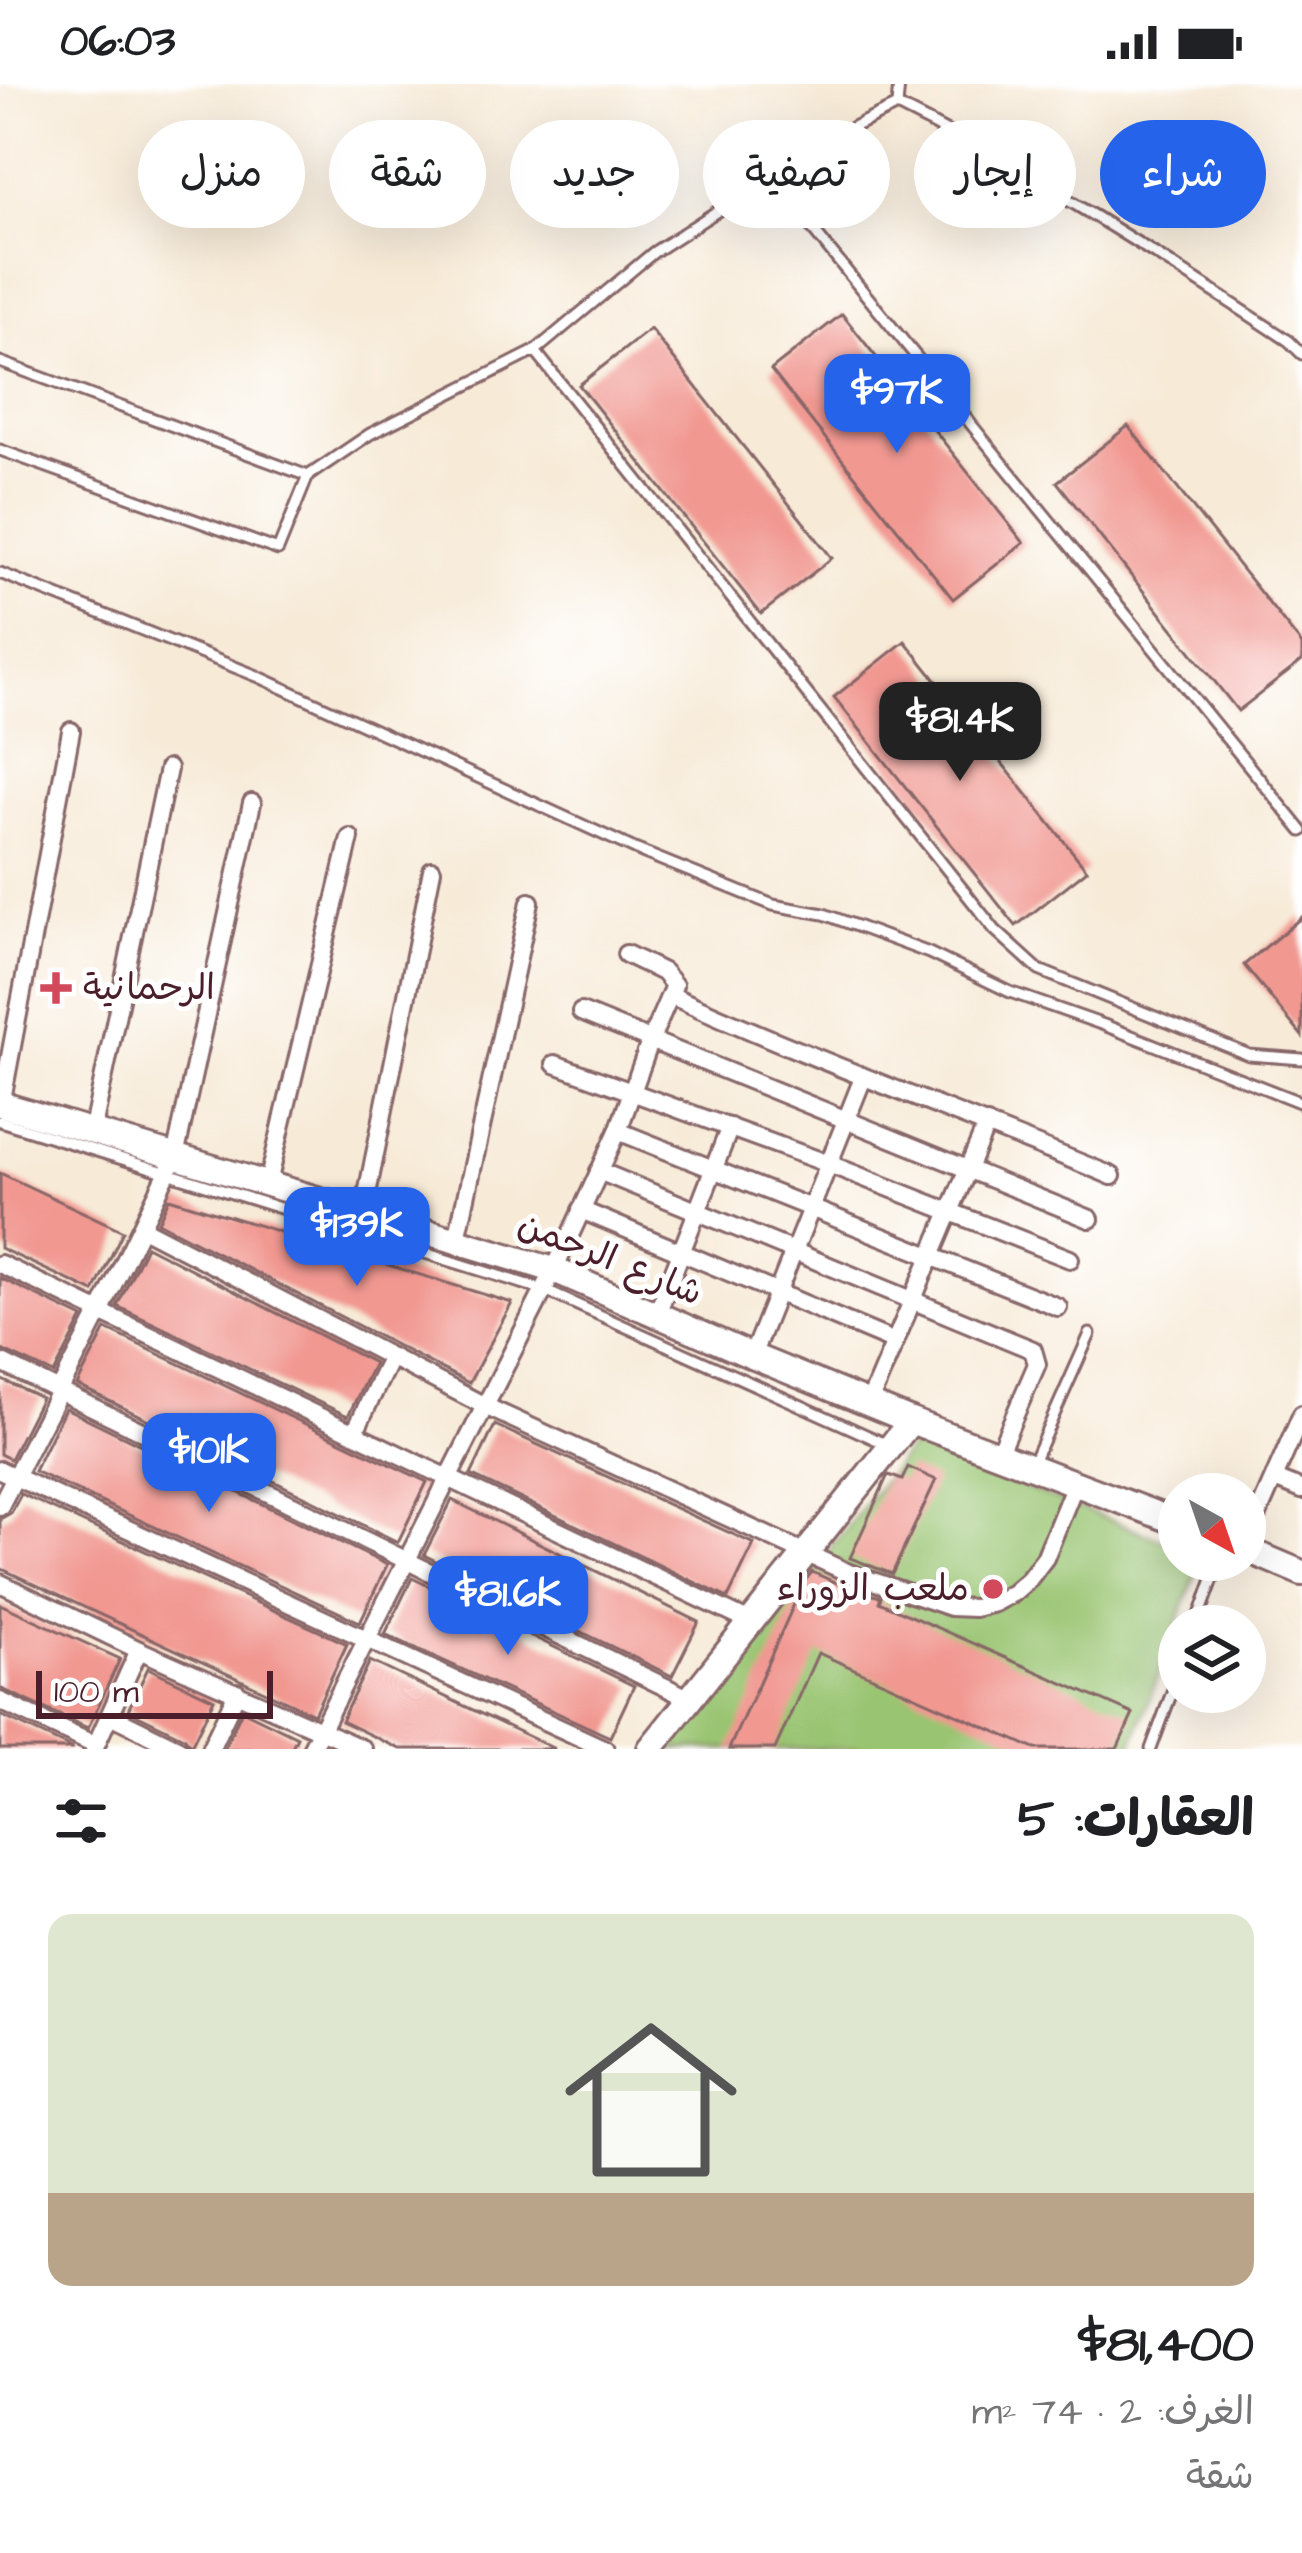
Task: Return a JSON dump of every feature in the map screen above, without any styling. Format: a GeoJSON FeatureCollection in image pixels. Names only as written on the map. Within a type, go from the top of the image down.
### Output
{"type":"FeatureCollection","features":[{"type":"Feature","properties":{"kind":"street"},"geometry":{"type":"LineString","coordinates":[[0,1104],[71,731]]}},
{"type":"Feature","properties":{"kind":"street"},"geometry":{"type":"LineString","coordinates":[[92,1133],[168,769]]}},
{"type":"Feature","properties":{"kind":"street"},"geometry":{"type":"LineString","coordinates":[[0,1506],[7,1473],[59,1391],[171,1165],[252,803]]}},
{"type":"Feature","properties":{"kind":"street"},"geometry":{"type":"LineString","coordinates":[[268,1183],[350,838]]}},
{"type":"Feature","properties":{"kind":"street"},"geometry":{"type":"LineString","coordinates":[[363,1214],[432,871]]}},
{"type":"Feature","properties":{"kind":"street"},"geometry":{"type":"LineString","coordinates":[[457,1239],[530,902]]}},
{"type":"Feature","properties":{"kind":"street"},"geometry":{"type":"LineString","coordinates":[[311,1749],[549,1280],[634,1092],[674,986],[670,977],[626,953]]}},
{"type":"Feature","properties":{"kind":"street"},"geometry":{"type":"LineString","coordinates":[[670,995],[863,1078],[1112,1176]]}},
{"type":"Feature","properties":{"kind":"street"},"geometry":{"type":"LineString","coordinates":[[580,1012],[1090,1219]]}},
{"type":"Feature","properties":{"kind":"street"},"geometry":{"type":"LineString","coordinates":[[555,1064],[1070,1259]]}},
{"type":"Feature","properties":{"kind":"street"},"geometry":{"type":"LineString","coordinates":[[752,1356],[863,1078]]}},
{"type":"Feature","properties":{"kind":"street","name":"شارع الرحمن"},"geometry":{"type":"LineString","coordinates":[[0,1104],[171,1165],[268,1183],[457,1239],[549,1280],[657,1314],[910,1421],[1158,1515]]}},
{"type":"Feature","properties":{"kind":"street"},"geometry":{"type":"LineString","coordinates":[[869,1403],[987,1124]]}},
{"type":"Feature","properties":{"kind":"street"},"geometry":{"type":"LineString","coordinates":[[657,1314],[730,1127]]}},
{"type":"Feature","properties":{"kind":"street"},"geometry":{"type":"LineString","coordinates":[[618,1131],[1058,1307]]}},
{"type":"Feature","properties":{"kind":"street"},"geometry":{"type":"LineString","coordinates":[[599,1172],[1033,1350],[1037,1364],[998,1454]]}},
{"type":"Feature","properties":{"kind":"street"},"geometry":{"type":"LineString","coordinates":[[581,1210],[895,1342]]}},
{"type":"Feature","properties":{"kind":"street"},"geometry":{"type":"LineString","coordinates":[[142,1228],[485,1406],[849,1574],[950,1607],[994,1603],[1029,1579],[1045,1558],[1075,1484]]}},
{"type":"Feature","properties":{"kind":"street"},"geometry":{"type":"LineString","coordinates":[[0,1264],[752,1623]]}},
{"type":"Feature","properties":{"kind":"street"},"geometry":{"type":"LineString","coordinates":[[354,1433],[391,1357]]}},
{"type":"Feature","properties":{"kind":"street"},"geometry":{"type":"LineString","coordinates":[[0,1362],[688,1698]]}},
{"type":"Feature","properties":{"kind":"street"},"geometry":{"type":"LineString","coordinates":[[1266,1501],[1297,1440],[1302,1414]]}},
{"type":"Feature","properties":{"kind":"street"},"geometry":{"type":"LineString","coordinates":[[650,1749],[910,1421]]}},
{"type":"Feature","properties":{"kind":"street"},"geometry":{"type":"LineString","coordinates":[[7,1473],[605,1749]]}},
{"type":"Feature","properties":{"kind":"street"},"geometry":{"type":"LineString","coordinates":[[1276,1479],[1302,1490]]}},
{"type":"Feature","properties":{"kind":"street"},"geometry":{"type":"LineString","coordinates":[[1266,1556],[1302,1573]]}},
{"type":"Feature","properties":{"kind":"street"},"geometry":{"type":"LineString","coordinates":[[0,1583],[363,1749]]}},
{"type":"Feature","properties":{"kind":"street"},"geometry":{"type":"LineString","coordinates":[[0,1701],[94,1747],[140,1649]]}},
{"type":"Feature","properties":{"kind":"street"},"geometry":{"type":"LineString","coordinates":[[210,1749],[237,1692]]}},
{"type":"Feature","properties":{"kind":"street"},"geometry":{"type":"LineString","coordinates":[[110,1715],[179,1749]]}},
{"type":"Feature","properties":{"kind":"lane"},"geometry":{"type":"LineString","coordinates":[[897,106],[899,84]]}},
{"type":"Feature","properties":{"kind":"lane"},"geometry":{"type":"LineString","coordinates":[[868,120],[897,106]]}},
{"type":"Feature","properties":{"kind":"lane"},"geometry":{"type":"LineString","coordinates":[[897,106],[978,146],[1137,241],[1302,354]]}},
{"type":"Feature","properties":{"kind":"lane"},"geometry":{"type":"LineString","coordinates":[[0,450],[278,550],[308,476],[370,434],[535,351],[654,252],[703,220]]}},
{"type":"Feature","properties":{"kind":"lane"},"geometry":{"type":"LineString","coordinates":[[811,228],[1302,831]]}},
{"type":"Feature","properties":{"kind":"lane"},"geometry":{"type":"LineString","coordinates":[[535,351],[994,930],[1039,970],[1249,1055],[1302,1059]]}},
{"type":"Feature","properties":{"kind":"lane"},"geometry":{"type":"LineString","coordinates":[[0,362],[308,476]]}},
{"type":"Feature","properties":{"kind":"lane"},"geometry":{"type":"LineString","coordinates":[[0,573],[257,676],[657,858],[773,905],[824,914],[929,953],[1010,992],[1302,1103]]}},
{"type":"Feature","properties":{"kind":"lane"},"geometry":{"type":"LineString","coordinates":[[0,1121],[171,1165],[549,1280],[891,1446]]}},
{"type":"Feature","properties":{"kind":"lane"},"geometry":{"type":"LineString","coordinates":[[1030,1467],[1090,1334]]}},
{"type":"Feature","properties":{"kind":"lane"},"geometry":{"type":"LineString","coordinates":[[1151,1749],[1164,1713]]}},
{"type":"Feature","properties":{"kind":"green space","name":"ملعب الزوراء"},"geometry":{"type":"Polygon","coordinates":[[[912,1445],[1158,1538],[1158,1581],[1193,1581],[1184,1605],[1158,1605],[1158,1676],[1131,1749],[671,1749],[912,1445]]]}},
{"type":"Feature","properties":{"kind":"building"},"geometry":{"type":"Polygon","coordinates":[[[842,314],[1024,543],[953,599],[771,370],[842,314]]]}},
{"type":"Feature","properties":{"kind":"building"},"geometry":{"type":"Polygon","coordinates":[[[650,329],[832,558],[761,614],[579,385],[650,329]]]}},
{"type":"Feature","properties":{"kind":"building"},"geometry":{"type":"Polygon","coordinates":[[[1128,426],[1302,645],[1302,661],[1238,711],[1057,482],[1128,426]]]}},
{"type":"Feature","properties":{"kind":"building"},"geometry":{"type":"Polygon","coordinates":[[[905,641],[1087,870],[1016,926],[834,697],[905,641]]]}},
{"type":"Feature","properties":{"kind":"building"},"geometry":{"type":"Polygon","coordinates":[[[1302,917],[1302,1036],[1244,965],[1302,917]]]}},
{"type":"Feature","properties":{"kind":"building"},"geometry":{"type":"Polygon","coordinates":[[[0,1173],[123,1231],[94,1292],[0,1248],[0,1173]]]}},
{"type":"Feature","properties":{"kind":"building"},"geometry":{"type":"Polygon","coordinates":[[[169,1198],[512,1303],[469,1383],[158,1222],[169,1198]]]}},
{"type":"Feature","properties":{"kind":"building"},"geometry":{"type":"Polygon","coordinates":[[[146,1246],[374,1363],[348,1416],[117,1306],[146,1246]]]}},
{"type":"Feature","properties":{"kind":"building"},"geometry":{"type":"Polygon","coordinates":[[[0,1278],[83,1318],[54,1374],[0,1349],[0,1278]]]}},
{"type":"Feature","properties":{"kind":"building"},"geometry":{"type":"Polygon","coordinates":[[[106,1329],[427,1482],[398,1542],[77,1385],[106,1329]]]}},
{"type":"Feature","properties":{"kind":"building"},"geometry":{"type":"Polygon","coordinates":[[[0,1379],[41,1398],[10,1459],[0,1454],[0,1379]]]}},
{"type":"Feature","properties":{"kind":"building"},"geometry":{"type":"Polygon","coordinates":[[[65,1408],[387,1565],[360,1622],[34,1471],[65,1408]]]}},
{"type":"Feature","properties":{"kind":"building"},"geometry":{"type":"Polygon","coordinates":[[[495,1425],[754,1544],[728,1598],[471,1475],[495,1425]]]}},
{"type":"Feature","properties":{"kind":"building"},"geometry":{"type":"Polygon","coordinates":[[[908,1467],[936,1480],[892,1574],[850,1558],[887,1477],[902,1480],[908,1467]]]}},
{"type":"Feature","properties":{"kind":"building"},"geometry":{"type":"Polygon","coordinates":[[[21,1494],[347,1644],[314,1714],[0,1568],[0,1519],[11,1513],[21,1494]]]}},
{"type":"Feature","properties":{"kind":"building"},"geometry":{"type":"Polygon","coordinates":[[[452,1500],[699,1622],[672,1676],[424,1555],[452,1500]]]}},
{"type":"Feature","properties":{"kind":"building"},"geometry":{"type":"Polygon","coordinates":[[[812,1572],[881,1597],[879,1602],[1133,1714],[1117,1749],[1035,1749],[818,1653],[775,1749],[729,1749],[812,1572]]]}},
{"type":"Feature","properties":{"kind":"building"},"geometry":{"type":"Polygon","coordinates":[[[412,1578],[634,1686],[610,1737],[385,1634],[412,1578]]]}},
{"type":"Feature","properties":{"kind":"building"},"geometry":{"type":"Polygon","coordinates":[[[0,1604],[120,1659],[88,1728],[0,1688],[0,1604]]]}},
{"type":"Feature","properties":{"kind":"building"},"geometry":{"type":"Polygon","coordinates":[[[370,1661],[555,1749],[400,1749],[341,1721],[370,1661]]]}},
{"type":"Feature","properties":{"kind":"building"},"geometry":{"type":"Polygon","coordinates":[[[148,1668],[214,1699],[191,1746],[185,1738],[128,1710],[148,1668]]]}},
{"type":"Feature","properties":{"kind":"building"},"geometry":{"type":"Polygon","coordinates":[[[242,1710],[297,1737],[291,1749],[224,1749],[242,1710]]]}},
{"type":"Feature","properties":{"kind":"building"},"geometry":{"type":"Polygon","coordinates":[[[0,1715],[73,1749],[0,1749],[0,1715]]]}},
{"type":"Feature","properties":{"kind":"place","name":"الرحمانية"},"geometry":{"type":"Point","coordinates":[56,988]}},
{"type":"Feature","properties":{"kind":"place","name":"ملعب الزوراء"},"geometry":{"type":"Point","coordinates":[993,1589]}}]}
